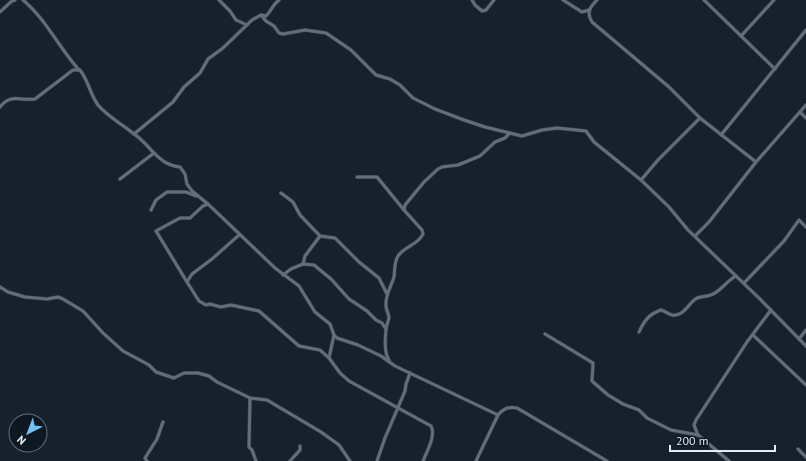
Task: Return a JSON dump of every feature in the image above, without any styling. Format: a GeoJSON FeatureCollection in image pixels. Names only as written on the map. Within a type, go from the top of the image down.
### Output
{"type":"FeatureCollection","features":[{"type":"Feature","properties":{"kind":"street"},"geometry":{"type":"LineString","coordinates":[[0,12],[15,0]]}},
{"type":"Feature","properties":{"kind":"street"},"geometry":{"type":"LineString","coordinates":[[22,0],[30,6],[44,22],[72,62],[85,76],[90,92],[98,105],[107,114],[134,134],[162,161],[172,166],[180,167],[185,174],[187,184],[198,196],[239,235],[283,274],[299,286],[315,312],[330,324],[334,335],[329,358]]}},
{"type":"Feature","properties":{"kind":"street"},"geometry":{"type":"LineString","coordinates":[[219,0],[230,11],[236,20],[247,25]]}},
{"type":"Feature","properties":{"kind":"street"},"geometry":{"type":"LineString","coordinates":[[134,134],[173,102],[184,87],[200,73],[208,59],[223,48],[252,20],[261,15],[266,16],[269,14],[274,3],[279,0]]}},
{"type":"Feature","properties":{"kind":"street"},"geometry":{"type":"LineString","coordinates":[[472,0],[482,11],[486,10],[494,0]]}},
{"type":"Feature","properties":{"kind":"street"},"geometry":{"type":"LineString","coordinates":[[563,0],[582,12],[589,10]]}},
{"type":"Feature","properties":{"kind":"street"},"geometry":{"type":"LineString","coordinates":[[597,0],[592,4],[589,10],[589,18],[592,22],[669,87],[700,118],[756,162]]}},
{"type":"Feature","properties":{"kind":"street"},"geometry":{"type":"LineString","coordinates":[[704,0],[775,69]]}},
{"type":"Feature","properties":{"kind":"street"},"geometry":{"type":"LineString","coordinates":[[741,36],[774,0]]}},
{"type":"Feature","properties":{"kind":"street"},"geometry":{"type":"LineString","coordinates":[[261,15],[266,21],[274,26],[279,33],[283,34],[305,30],[326,33],[351,50],[376,75],[390,80],[400,86],[413,98],[435,109],[464,120],[522,136],[542,130],[556,128],[586,131],[594,142],[641,180],[669,207],[688,230],[744,283],[806,346]]}},
{"type":"Feature","properties":{"kind":"street"},"geometry":{"type":"LineString","coordinates":[[721,135],[806,30]]}},
{"type":"Feature","properties":{"kind":"street"},"geometry":{"type":"LineString","coordinates":[[0,107],[5,101],[14,98],[35,99],[73,70],[80,70]]}},
{"type":"Feature","properties":{"kind":"street"},"geometry":{"type":"LineString","coordinates":[[695,236],[709,222],[756,162],[806,105]]}},
{"type":"Feature","properties":{"kind":"street"},"geometry":{"type":"LineString","coordinates":[[800,112],[806,118]]}},
{"type":"Feature","properties":{"kind":"street"},"geometry":{"type":"LineString","coordinates":[[641,180],[658,160],[700,118]]}},
{"type":"Feature","properties":{"kind":"street"},"geometry":{"type":"LineString","coordinates":[[404,210],[405,205],[410,198],[438,169],[458,165],[480,156],[495,142],[505,138],[510,133]]}},
{"type":"Feature","properties":{"kind":"street"},"geometry":{"type":"LineString","coordinates":[[120,179],[154,153]]}},
{"type":"Feature","properties":{"kind":"street"},"geometry":{"type":"LineString","coordinates":[[357,177],[377,177],[422,230],[423,234],[417,242],[404,250],[398,256],[395,263],[394,277],[387,294],[386,306],[389,318],[386,329],[386,356],[391,363]]}},
{"type":"Feature","properties":{"kind":"street"},"geometry":{"type":"LineString","coordinates":[[151,210],[156,200],[167,192],[186,192],[198,196]]}},
{"type":"Feature","properties":{"kind":"street"},"geometry":{"type":"LineString","coordinates":[[281,194],[293,202],[300,215],[320,236],[335,238],[359,262],[379,278],[387,294]]}},
{"type":"Feature","properties":{"kind":"street"},"geometry":{"type":"LineString","coordinates":[[208,204],[203,206],[190,218],[180,218],[156,231],[199,301],[206,305],[210,304],[221,307],[231,305],[259,311],[299,346],[320,350],[349,381],[431,426],[433,435],[423,461]]}},
{"type":"Feature","properties":{"kind":"street"},"geometry":{"type":"LineString","coordinates":[[744,283],[784,241],[800,220],[806,227]]}},
{"type":"Feature","properties":{"kind":"street"},"geometry":{"type":"LineString","coordinates":[[187,282],[192,274],[212,259],[239,235]]}},
{"type":"Feature","properties":{"kind":"street"},"geometry":{"type":"LineString","coordinates":[[303,264],[305,256],[320,236]]}},
{"type":"Feature","properties":{"kind":"street"},"geometry":{"type":"LineString","coordinates":[[283,274],[292,268],[303,264],[314,265],[331,278],[349,299],[382,323],[386,329]]}},
{"type":"Feature","properties":{"kind":"street"},"geometry":{"type":"LineString","coordinates":[[639,332],[644,321],[655,312],[661,310],[672,315],[678,314],[686,310],[697,298],[707,297],[716,293],[729,280],[736,276]]}},
{"type":"Feature","properties":{"kind":"street"},"geometry":{"type":"LineString","coordinates":[[0,287],[8,292],[25,297],[58,297],[63,299],[83,311],[115,345],[149,365],[156,372],[174,378],[184,373],[198,373],[209,376],[217,382],[250,398],[267,400],[321,432],[339,445],[350,461]]}},
{"type":"Feature","properties":{"kind":"street"},"geometry":{"type":"LineString","coordinates":[[729,461],[698,435],[694,425],[771,310]]}},
{"type":"Feature","properties":{"kind":"street"},"geometry":{"type":"LineString","coordinates":[[799,339],[806,330]]}},
{"type":"Feature","properties":{"kind":"street"},"geometry":{"type":"LineString","coordinates":[[545,334],[593,363],[592,381],[623,404],[639,410],[647,418],[671,430],[698,435]]}},
{"type":"Feature","properties":{"kind":"street"},"geometry":{"type":"LineString","coordinates":[[334,335],[337,338],[358,345],[410,373],[498,415]]}},
{"type":"Feature","properties":{"kind":"street"},"geometry":{"type":"LineString","coordinates":[[753,335],[806,385]]}},
{"type":"Feature","properties":{"kind":"street"},"geometry":{"type":"LineString","coordinates":[[377,461],[398,407],[406,391],[406,384],[410,373]]}},
{"type":"Feature","properties":{"kind":"street"},"geometry":{"type":"LineString","coordinates":[[250,398],[249,447],[252,450],[256,461]]}},
{"type":"Feature","properties":{"kind":"street"},"geometry":{"type":"LineString","coordinates":[[476,461],[498,415],[505,409],[513,407],[607,461]]}},
{"type":"Feature","properties":{"kind":"street"},"geometry":{"type":"LineString","coordinates":[[146,461],[145,458],[157,439],[163,422]]}},
{"type":"Feature","properties":{"kind":"street"},"geometry":{"type":"LineString","coordinates":[[290,461],[300,450],[300,446]]}},
{"type":"Feature","properties":{"kind":"street"},"geometry":{"type":"LineString","coordinates":[[798,448],[806,457]]}}]}
